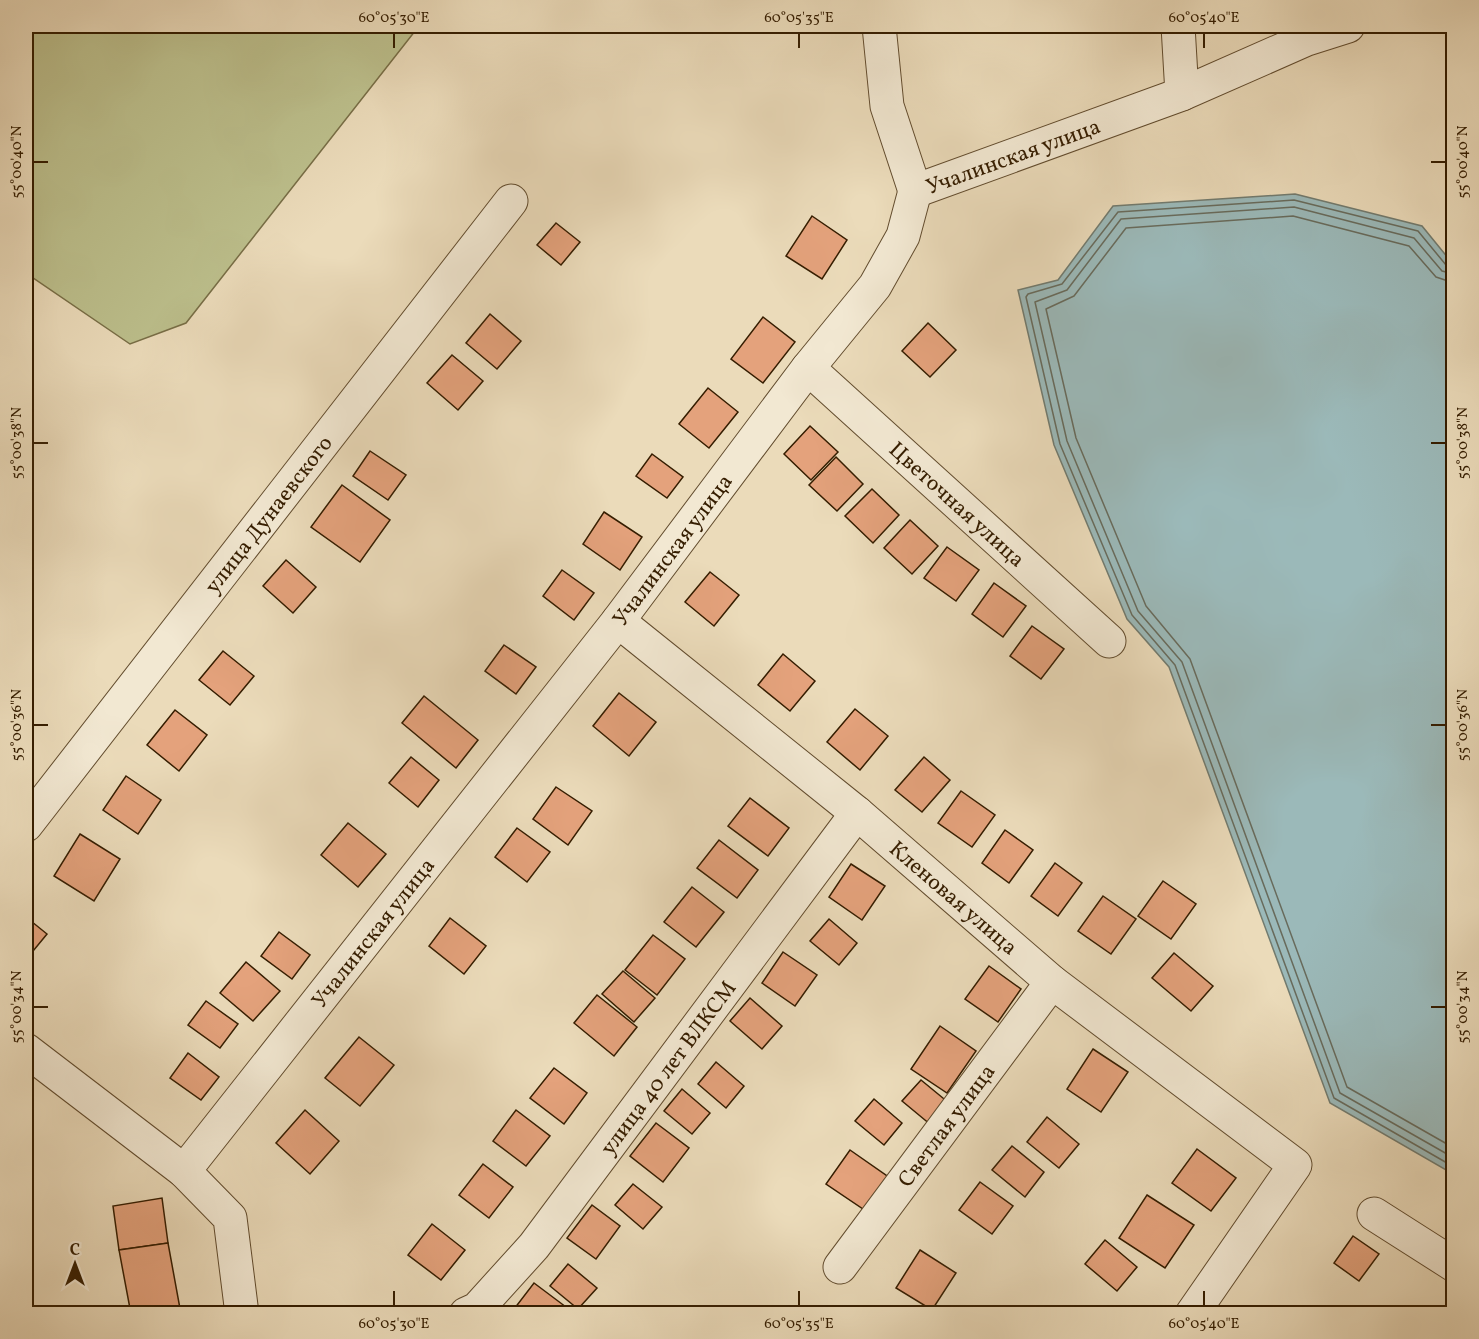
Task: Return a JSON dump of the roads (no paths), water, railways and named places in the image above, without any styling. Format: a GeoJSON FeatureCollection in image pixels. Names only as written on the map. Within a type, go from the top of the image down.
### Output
{"type":"FeatureCollection","features":[{"type":"Feature","properties":{"kind":"street"},"geometry":{"type":"LineString","coordinates":[[879,26],[887,106],[915,191]]}},
{"type":"Feature","properties":{"kind":"street"},"geometry":{"type":"LineString","coordinates":[[1178,26],[1182,94]]}},
{"type":"Feature","properties":{"kind":"street","name":"Учалинская улица"},"geometry":{"type":"LineString","coordinates":[[184,1171],[618,621],[808,368],[875,286],[903,236],[915,191],[1182,94],[1307,39],[1348,26]]}},
{"type":"Feature","properties":{"kind":"street","name":"улица Дунаевского"},"geometry":{"type":"LineString","coordinates":[[26,825],[511,201]]}},
{"type":"Feature","properties":{"kind":"street","name":"Цветочная улица"},"geometry":{"type":"LineString","coordinates":[[808,368],[1109,641]]}},
{"type":"Feature","properties":{"kind":"street","name":"Кленовая улица"},"geometry":{"type":"LineString","coordinates":[[618,621],[857,813],[1052,982],[1295,1165],[1192,1314]]}},
{"type":"Feature","properties":{"kind":"street","name":"улица 40 лет ВЛКСМ"},"geometry":{"type":"LineString","coordinates":[[466,1314],[477,1309],[534,1246],[857,813]]}},
{"type":"Feature","properties":{"kind":"street","name":"Светлая улица"},"geometry":{"type":"LineString","coordinates":[[840,1267],[1052,982]]}},
{"type":"Feature","properties":{"kind":"street"},"geometry":{"type":"LineString","coordinates":[[26,1050],[184,1171],[230,1218],[242,1314]]}},
{"type":"Feature","properties":{"kind":"street"},"geometry":{"type":"LineString","coordinates":[[1374,1214],[1454,1265]]}},
{"type":"Feature","properties":{"kind":"water"},"geometry":{"type":"Polygon","coordinates":[[[1295,194],[1422,226],[1453,264],[1453,1174],[1330,1103],[1169,667],[1127,619],[1054,445],[1018,290],[1058,280],[1113,206],[1295,194]]]}}]}
